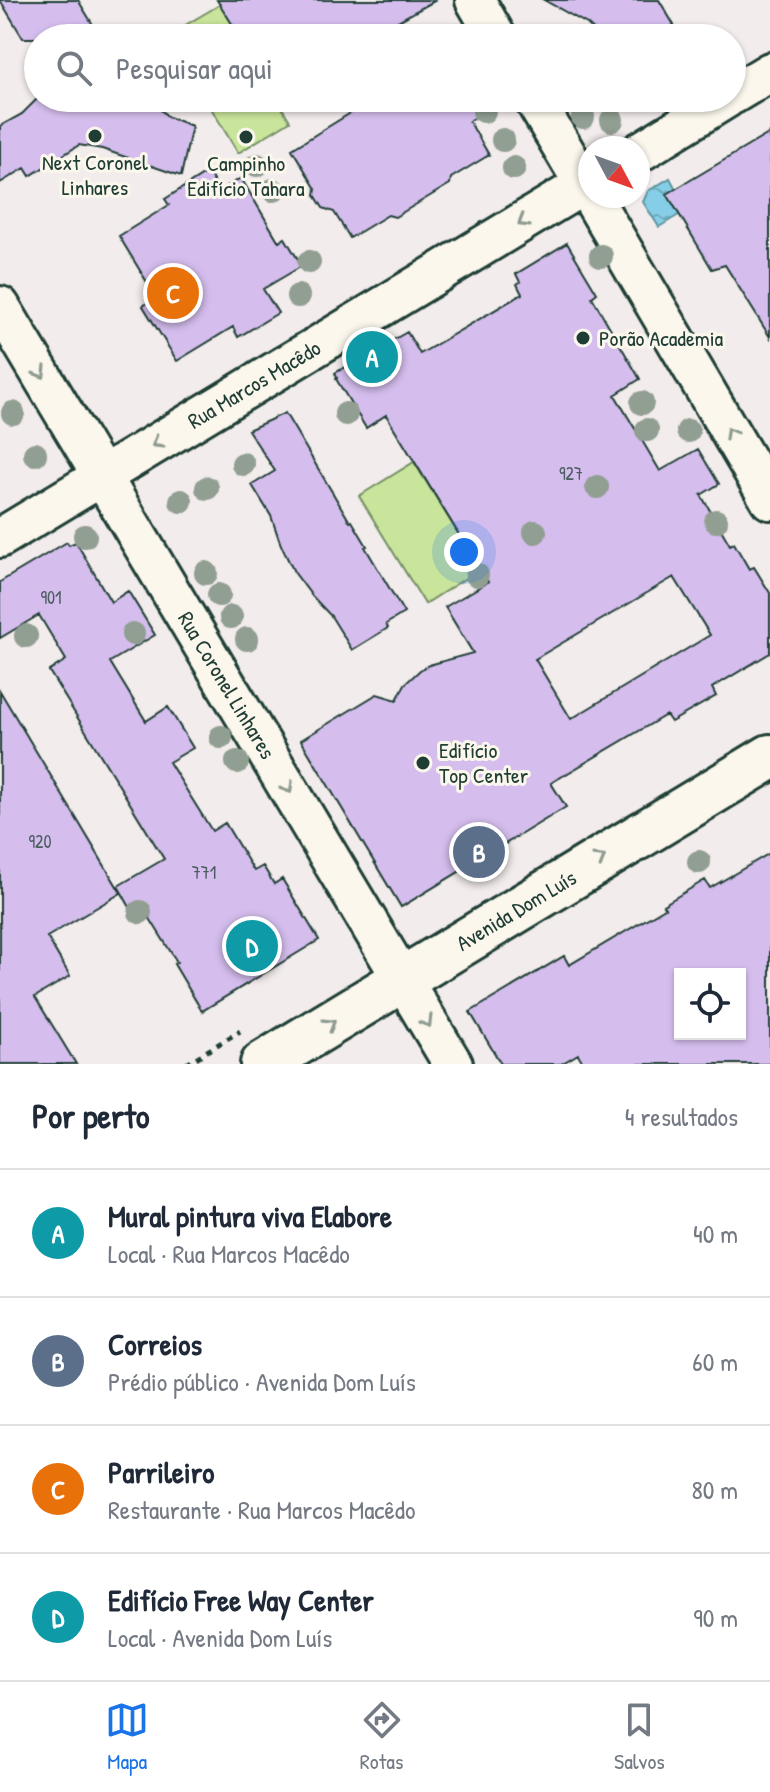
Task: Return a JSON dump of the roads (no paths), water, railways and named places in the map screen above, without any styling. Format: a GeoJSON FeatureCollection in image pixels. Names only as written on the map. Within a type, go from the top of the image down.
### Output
{"type":"FeatureCollection","features":[{"type":"Feature","properties":{"kind":"main road","name":"Avenida Dom Luís"},"geometry":{"type":"LineString","coordinates":[[263,1064],[770,757]]}},
{"type":"Feature","properties":{"kind":"street"},"geometry":{"type":"LineString","coordinates":[[475,0],[489,24]]}},
{"type":"Feature","properties":{"kind":"street"},"geometry":{"type":"LineString","coordinates":[[746,87],[770,72]]}},
{"type":"Feature","properties":{"kind":"street"},"geometry":{"type":"LineString","coordinates":[[542,112],[578,171]]}},
{"type":"Feature","properties":{"kind":"street"},"geometry":{"type":"LineString","coordinates":[[650,146],[705,112]]}},
{"type":"Feature","properties":{"kind":"street","name":"Rua Marcos Macêdo"},"geometry":{"type":"LineString","coordinates":[[0,538],[578,195]]}},
{"type":"Feature","properties":{"kind":"street"},"geometry":{"type":"LineString","coordinates":[[600,208],[770,500]]}},
{"type":"Feature","properties":{"kind":"street","name":"Rua Coronel Linhares"},"geometry":{"type":"LineString","coordinates":[[0,306],[453,1064]]}},
{"type":"Feature","properties":{"kind":"water"},"geometry":{"type":"Polygon","coordinates":[[[670,178],[687,210],[659,227],[647,208],[650,208],[650,190],[670,178]]]}},
{"type":"Feature","properties":{"kind":"place","name":"Next Coronel Linhares"},"geometry":{"type":"Point","coordinates":[95,136]}},
{"type":"Feature","properties":{"kind":"place","name":"Campinho Edifício Tahara"},"geometry":{"type":"Point","coordinates":[246,137]}},
{"type":"Feature","properties":{"kind":"place","name":"Parrileiro"},"geometry":{"type":"Point","coordinates":[173,293]}},
{"type":"Feature","properties":{"kind":"place","name":"Porão Academia"},"geometry":{"type":"Point","coordinates":[583,338]}},
{"type":"Feature","properties":{"kind":"place","name":"Mural pintura viva Elabore"},"geometry":{"type":"Point","coordinates":[372,357]}},
{"type":"Feature","properties":{"kind":"place","name":"Edifício Top Center"},"geometry":{"type":"Point","coordinates":[423,763]}},
{"type":"Feature","properties":{"kind":"place","name":"Correios"},"geometry":{"type":"Point","coordinates":[479,852]}},
{"type":"Feature","properties":{"kind":"place","name":"Edifício Free Way Center"},"geometry":{"type":"Point","coordinates":[252,946]}}]}
